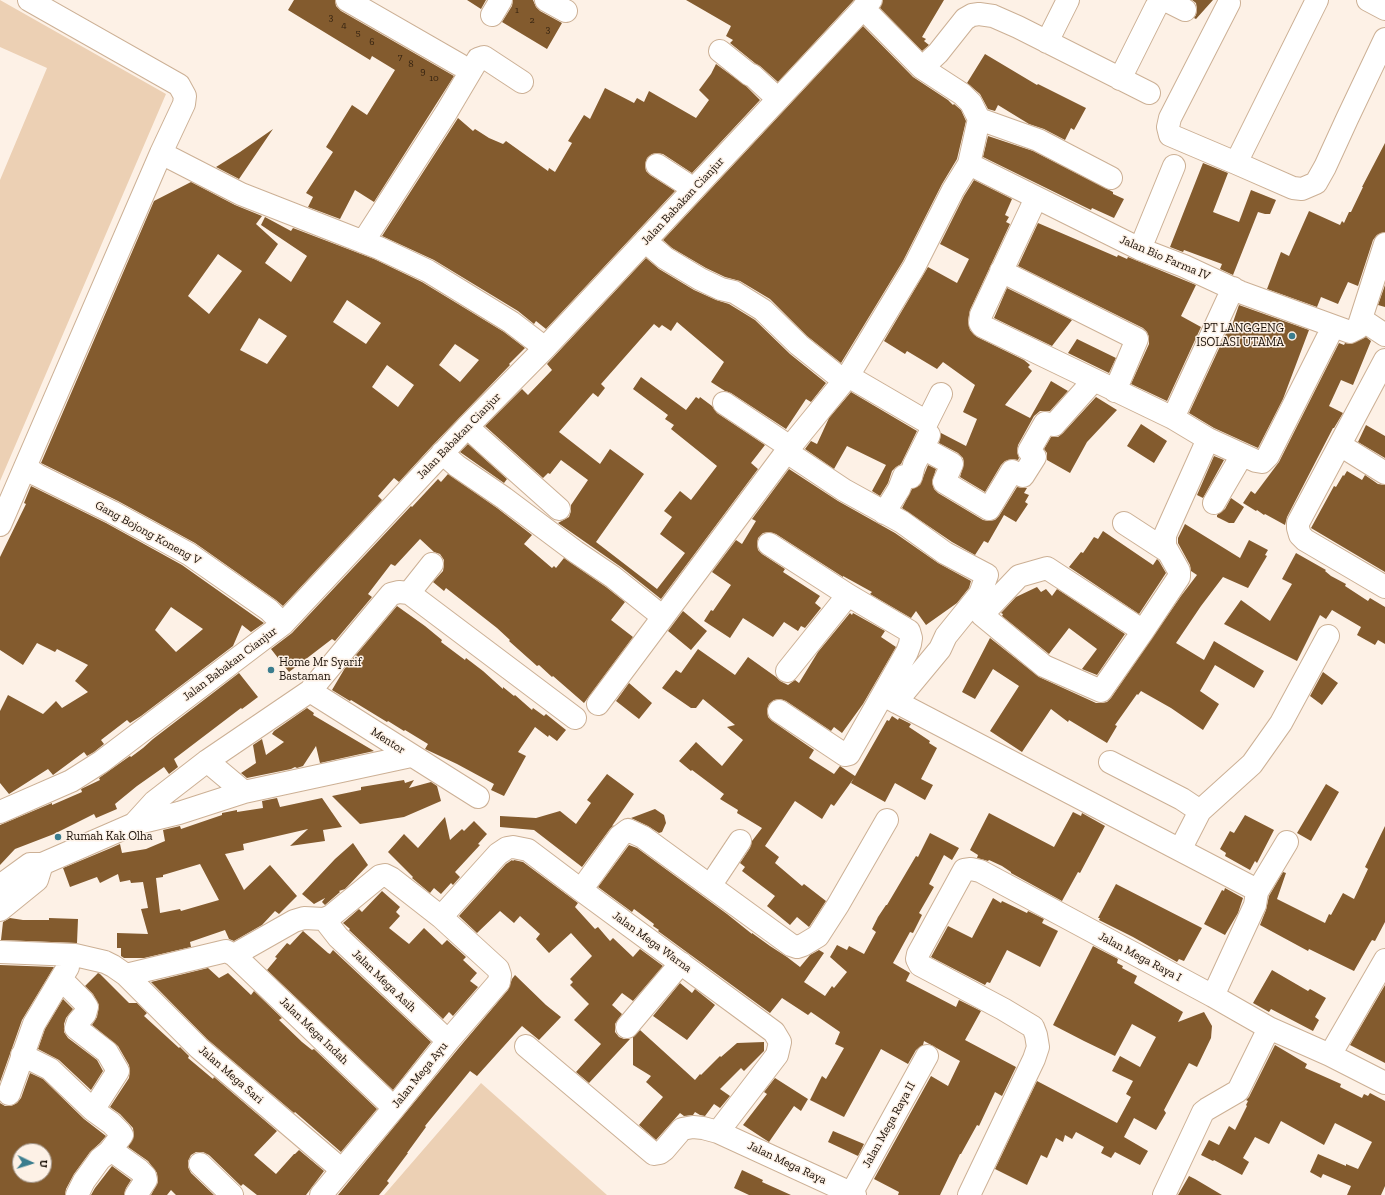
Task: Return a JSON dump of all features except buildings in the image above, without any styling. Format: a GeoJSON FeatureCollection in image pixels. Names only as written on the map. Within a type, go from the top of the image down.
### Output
{"type":"FeatureCollection","features":[{"type":"Feature","properties":{"kind":"street"},"geometry":{"type":"LineString","coordinates":[[0,526],[161,153],[184,104],[186,96],[179,85],[29,0]]}},
{"type":"Feature","properties":{"kind":"street"},"geometry":{"type":"LineString","coordinates":[[347,0],[460,66]]}},
{"type":"Feature","properties":{"kind":"street"},"geometry":{"type":"LineString","coordinates":[[546,0],[566,11]]}},
{"type":"Feature","properties":{"kind":"street"},"geometry":{"type":"LineString","coordinates":[[1047,42],[1068,0]]}},
{"type":"Feature","properties":{"kind":"street"},"geometry":{"type":"LineString","coordinates":[[1236,163],[1317,0]]}},
{"type":"Feature","properties":{"kind":"street"},"geometry":{"type":"LineString","coordinates":[[1368,0],[1385,9]]}},
{"type":"Feature","properties":{"kind":"street"},"geometry":{"type":"LineString","coordinates":[[1120,79],[1161,3],[1185,10]]}},
{"type":"Feature","properties":{"kind":"street"},"geometry":{"type":"LineString","coordinates":[[1229,3],[1170,118],[1168,127],[1170,135],[1293,188],[1302,189],[1316,183],[1384,44]]}},
{"type":"Feature","properties":{"kind":"street"},"geometry":{"type":"LineString","coordinates":[[598,704],[789,450],[846,378],[914,267],[953,190],[969,164],[978,119],[971,103],[962,94],[922,68],[867,4]]}},
{"type":"Feature","properties":{"kind":"street","name":"Jalan Babakan Cianjur"},"geometry":{"type":"LineString","coordinates":[[0,812],[71,781],[97,756],[283,624],[467,426],[545,348],[867,4]]}},
{"type":"Feature","properties":{"kind":"street"},"geometry":{"type":"LineString","coordinates":[[922,68],[938,53],[965,19],[972,15],[979,14],[993,16],[1149,93]]}},
{"type":"Feature","properties":{"kind":"street"},"geometry":{"type":"LineString","coordinates":[[720,51],[750,76],[752,75],[778,99]]}},
{"type":"Feature","properties":{"kind":"street"},"geometry":{"type":"LineString","coordinates":[[362,242],[449,107],[478,59],[484,57],[522,82]]}},
{"type":"Feature","properties":{"kind":"street"},"geometry":{"type":"LineString","coordinates":[[978,119],[1038,140],[1111,178]]}},
{"type":"Feature","properties":{"kind":"street"},"geometry":{"type":"LineString","coordinates":[[161,153],[241,194],[379,248],[428,271],[511,322],[545,348]]}},
{"type":"Feature","properties":{"kind":"street","name":"Jalan Bio Farma IV"},"geometry":{"type":"LineString","coordinates":[[969,164],[1140,249],[1184,266],[1233,288],[1333,327],[1350,332],[1358,328],[1361,319]]}},
{"type":"Feature","properties":{"kind":"street"},"geometry":{"type":"LineString","coordinates":[[657,165],[694,189]]}},
{"type":"Feature","properties":{"kind":"street"},"geometry":{"type":"LineString","coordinates":[[1140,249],[1174,166]]}},
{"type":"Feature","properties":{"kind":"street"},"geometry":{"type":"LineString","coordinates":[[1036,198],[981,315],[980,323],[982,326],[1173,418],[1208,439],[1242,455],[1262,462],[1268,456],[1333,327]]}},
{"type":"Feature","properties":{"kind":"street"},"geometry":{"type":"LineString","coordinates":[[645,241],[665,258],[700,279],[721,289],[734,292],[763,310],[799,345],[846,378],[927,422],[932,428],[914,465],[912,476],[904,476],[899,489],[884,513]]}},
{"type":"Feature","properties":{"kind":"street"},"geometry":{"type":"LineString","coordinates":[[1385,244],[1361,319],[1385,335]]}},
{"type":"Feature","properties":{"kind":"street"},"geometry":{"type":"LineString","coordinates":[[1002,271],[1137,339],[1115,391]]}},
{"type":"Feature","properties":{"kind":"street"},"geometry":{"type":"LineString","coordinates":[[1173,418],[1233,288]]}},
{"type":"Feature","properties":{"kind":"street"},"geometry":{"type":"LineString","coordinates":[[1385,360],[1298,523],[1300,535],[1305,540],[1385,587]]}},
{"type":"Feature","properties":{"kind":"street"},"geometry":{"type":"LineString","coordinates":[[923,448],[952,464],[944,482],[990,509],[1012,471],[1024,476],[1035,457],[1029,452],[1045,423],[1054,425],[1094,380]]}},
{"type":"Feature","properties":{"kind":"street"},"geometry":{"type":"LineString","coordinates":[[927,422],[941,394]]}},
{"type":"Feature","properties":{"kind":"street"},"geometry":{"type":"LineString","coordinates":[[724,403],[844,490],[902,522],[945,553],[987,575],[980,594],[946,636],[940,649],[890,699],[849,754],[845,755],[779,711]]}},
{"type":"Feature","properties":{"kind":"street"},"geometry":{"type":"LineString","coordinates":[[467,426],[559,509]]}},
{"type":"Feature","properties":{"kind":"street"},"geometry":{"type":"LineString","coordinates":[[1143,631],[1047,568],[1019,576],[982,615],[1044,666],[1101,691],[1143,631],[1180,574],[1165,546],[1165,535],[1208,439]]}},
{"type":"Feature","properties":{"kind":"street"},"geometry":{"type":"LineString","coordinates":[[1340,445],[1385,473]]}},
{"type":"Feature","properties":{"kind":"street"},"geometry":{"type":"LineString","coordinates":[[442,453],[457,466],[613,577],[663,617]]}},
{"type":"Feature","properties":{"kind":"street"},"geometry":{"type":"LineString","coordinates":[[1214,503],[1242,455]]}},
{"type":"Feature","properties":{"kind":"street","name":"Gang Bojong Koneng V"},"geometry":{"type":"LineString","coordinates":[[25,467],[189,554],[269,610],[283,624]]}},
{"type":"Feature","properties":{"kind":"street"},"geometry":{"type":"LineString","coordinates":[[1124,523],[1167,551]]}},
{"type":"Feature","properties":{"kind":"street"},"geometry":{"type":"LineString","coordinates":[[769,544],[909,631],[911,638],[890,699]]}},
{"type":"Feature","properties":{"kind":"street"},"geometry":{"type":"LineString","coordinates":[[409,593],[432,564]]}},
{"type":"Feature","properties":{"kind":"street"},"geometry":{"type":"LineString","coordinates":[[310,691],[391,594],[399,592],[409,593],[575,718]]}},
{"type":"Feature","properties":{"kind":"street"},"geometry":{"type":"LineString","coordinates":[[787,671],[848,594]]}},
{"type":"Feature","properties":{"kind":"street"},"geometry":{"type":"LineString","coordinates":[[1180,850],[1200,811],[1252,764],[1281,723],[1328,636]]}},
{"type":"Feature","properties":{"kind":"street","name":"Mentor"},"geometry":{"type":"LineString","coordinates":[[134,824],[154,802],[207,761],[310,691],[411,756]]}},
{"type":"Feature","properties":{"kind":"street"},"geometry":{"type":"LineString","coordinates":[[890,699],[1253,888],[1257,892]]}},
{"type":"Feature","properties":{"kind":"street"},"geometry":{"type":"LineString","coordinates":[[411,756],[478,797]]}},
{"type":"Feature","properties":{"kind":"street","name":"Mentor"},"geometry":{"type":"LineString","coordinates":[[0,886],[30,864],[42,864],[134,824],[179,813],[244,792],[411,756]]}},
{"type":"Feature","properties":{"kind":"street"},"geometry":{"type":"LineString","coordinates":[[207,761],[244,792]]}},
{"type":"Feature","properties":{"kind":"street"},"geometry":{"type":"LineString","coordinates":[[1110,762],[1182,799],[1200,811]]}},
{"type":"Feature","properties":{"kind":"street"},"geometry":{"type":"LineString","coordinates":[[581,890],[620,836],[628,830],[643,837],[791,945],[797,947],[818,936],[838,905],[887,820]]}},
{"type":"Feature","properties":{"kind":"street"},"geometry":{"type":"LineString","coordinates":[[710,886],[740,840]]}},
{"type":"Feature","properties":{"kind":"street"},"geometry":{"type":"LineString","coordinates":[[1287,842],[1257,892],[1255,905],[1213,996],[1270,1028],[1330,1055],[1385,1083]]}},
{"type":"Feature","properties":{"kind":"street","name":"Jalan Mega Warna"},"geometry":{"type":"LineString","coordinates":[[441,917],[498,854],[507,848],[514,847],[528,850],[774,1032],[780,1042],[777,1055],[718,1132]]}},
{"type":"Feature","properties":{"kind":"street"},"geometry":{"type":"LineString","coordinates":[[0,910],[37,880],[42,864]]}},
{"type":"Feature","properties":{"kind":"street","name":"Jalan Mega Raya I"},"geometry":{"type":"LineString","coordinates":[[969,1195],[1034,1059],[1038,1047],[1033,1027],[1003,1009],[920,965],[917,959],[918,954],[964,870],[970,869],[980,871],[1213,996]]}},
{"type":"Feature","properties":{"kind":"street"},"geometry":{"type":"LineString","coordinates":[[126,975],[226,951],[234,955],[294,921],[304,918],[324,919],[331,916],[380,876],[385,875],[441,917]]}},
{"type":"Feature","properties":{"kind":"street","name":"Jalan Mega Ayu"},"geometry":{"type":"LineString","coordinates":[[321,1195],[448,1041],[499,982],[500,975],[498,969],[441,917]]}},
{"type":"Feature","properties":{"kind":"street","name":"Jalan Mega Asih"},"geometry":{"type":"LineString","coordinates":[[324,919],[338,937],[448,1041]]}},
{"type":"Feature","properties":{"kind":"street","name":"Jalan Mega Sari"},"geometry":{"type":"LineString","coordinates":[[0,952],[75,955],[105,962],[113,966],[126,975],[199,1048],[342,1170]]}},
{"type":"Feature","properties":{"kind":"street"},"geometry":{"type":"LineString","coordinates":[[9,1094],[34,1024],[75,955]]}},
{"type":"Feature","properties":{"kind":"street","name":"Jalan Mega Indah"},"geometry":{"type":"LineString","coordinates":[[234,955],[394,1108]]}},
{"type":"Feature","properties":{"kind":"street"},"geometry":{"type":"LineString","coordinates":[[1330,1055],[1385,960]]}},
{"type":"Feature","properties":{"kind":"street"},"geometry":{"type":"LineString","coordinates":[[627,1026],[681,963]]}},
{"type":"Feature","properties":{"kind":"street"},"geometry":{"type":"LineString","coordinates":[[61,979],[87,1007],[85,1014],[78,1022],[76,1028],[107,1052],[118,1071],[93,1110]]}},
{"type":"Feature","properties":{"kind":"street"},"geometry":{"type":"LineString","coordinates":[[1164,1195],[1203,1112],[1207,1108],[1238,1091],[1270,1028]]}},
{"type":"Feature","properties":{"kind":"street","name":"Jalan Mega Raya"},"geometry":{"type":"LineString","coordinates":[[526,1046],[654,1154],[660,1153],[664,1150],[682,1129],[693,1127],[703,1128],[718,1132],[843,1192]]}},
{"type":"Feature","properties":{"kind":"street"},"geometry":{"type":"LineString","coordinates":[[22,1055],[50,1069],[93,1110],[111,1123],[122,1135],[111,1150],[100,1159],[84,1181],[77,1195]]}},
{"type":"Feature","properties":{"kind":"street","name":"Jalan Mega Raya II"},"geometry":{"type":"LineString","coordinates":[[843,1192],[927,1056]]}},
{"type":"Feature","properties":{"kind":"street"},"geometry":{"type":"LineString","coordinates":[[111,1150],[145,1176],[146,1180],[136,1195]]}},
{"type":"Feature","properties":{"kind":"street"},"geometry":{"type":"LineString","coordinates":[[200,1164],[232,1195]]}},
{"type":"Feature","properties":{"kind":"shaded area"},"geometry":{"type":"Polygon","coordinates":[[[0,0],[166,94],[0,481],[0,180],[47,68],[0,47],[0,0]]]}},
{"type":"Feature","properties":{"kind":"shaded area"},"geometry":{"type":"Polygon","coordinates":[[[481,1083],[607,1195],[384,1195],[481,1083]]]}},
{"type":"Feature","properties":{"kind":"place","name":"PT LANGGENG ISOLASI UTAMA"},"geometry":{"type":"Point","coordinates":[1292,336]}},
{"type":"Feature","properties":{"kind":"place","name":"Home Mr Syarif Bastaman"},"geometry":{"type":"Point","coordinates":[271,670]}},
{"type":"Feature","properties":{"kind":"place","name":"Rumah Kak Olha"},"geometry":{"type":"Point","coordinates":[58,837]}}]}
